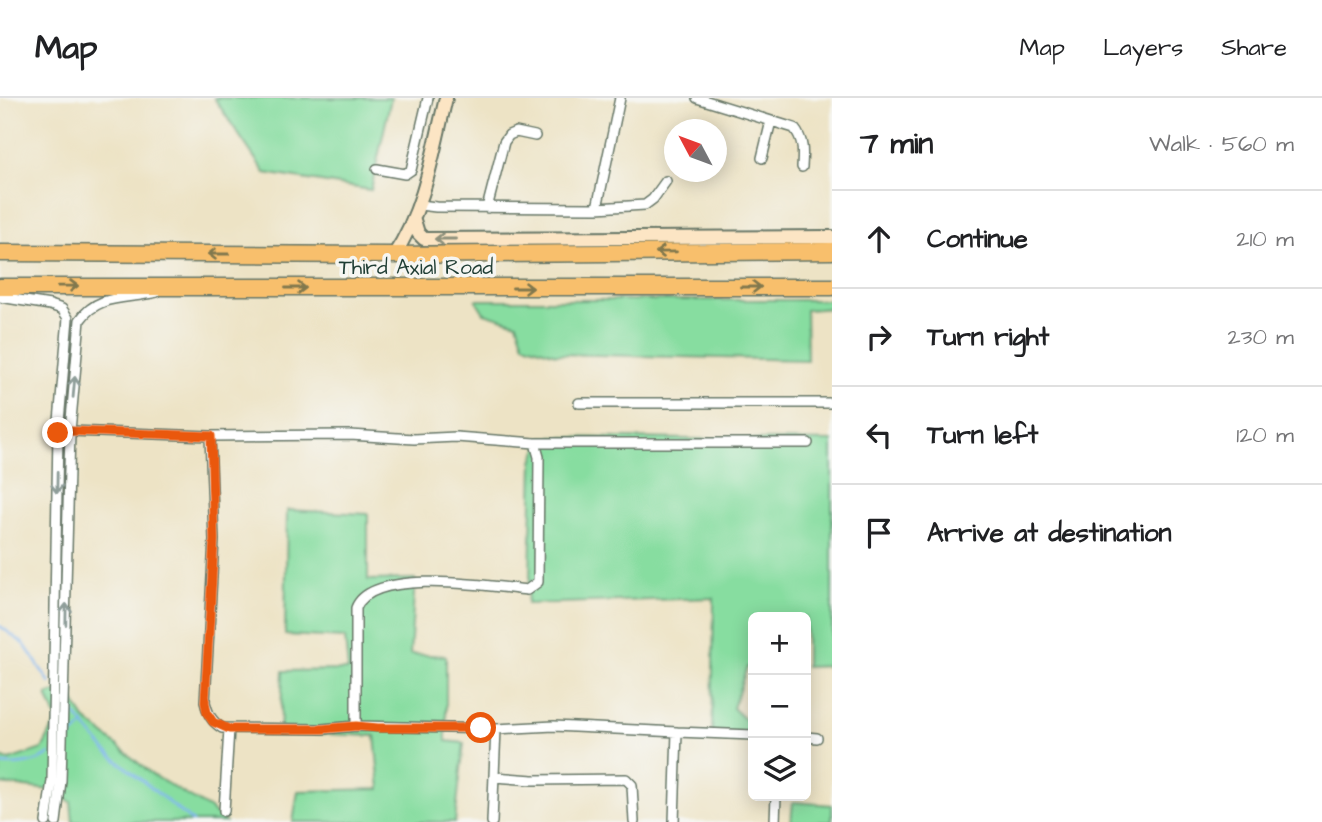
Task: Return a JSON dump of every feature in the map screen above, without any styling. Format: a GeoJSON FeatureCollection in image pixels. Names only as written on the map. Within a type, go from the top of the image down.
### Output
{"type":"FeatureCollection","features":[{"type":"Feature","properties":{"kind":"highway","name":"Third Axial Road"},"geometry":{"type":"LineString","coordinates":[[0,253],[394,255],[832,251]]}},
{"type":"Feature","properties":{"kind":"highway","name":"Third Axial Road"},"geometry":{"type":"LineString","coordinates":[[0,287],[832,287]]}},
{"type":"Feature","properties":{"kind":"street"},"geometry":{"type":"LineString","coordinates":[[377,169],[405,174],[411,170],[428,98]]}},
{"type":"Feature","properties":{"kind":"street"},"geometry":{"type":"LineString","coordinates":[[394,255],[420,205],[446,98]]}},
{"type":"Feature","properties":{"kind":"street"},"geometry":{"type":"LineString","coordinates":[[597,208],[620,98]]}},
{"type":"Feature","properties":{"kind":"street"},"geometry":{"type":"LineString","coordinates":[[697,98],[794,128],[803,144],[802,167]]}},
{"type":"Feature","properties":{"kind":"street"},"geometry":{"type":"LineString","coordinates":[[762,158],[771,121]]}},
{"type":"Feature","properties":{"kind":"street"},"geometry":{"type":"LineString","coordinates":[[487,208],[504,142],[509,135],[516,132],[535,136]]}},
{"type":"Feature","properties":{"kind":"street"},"geometry":{"type":"LineString","coordinates":[[420,205],[487,208],[645,205],[665,182]]}},
{"type":"Feature","properties":{"kind":"street"},"geometry":{"type":"LineString","coordinates":[[414,220],[418,233],[424,239],[832,237]]}},
{"type":"Feature","properties":{"kind":"street"},"geometry":{"type":"LineString","coordinates":[[56,822],[70,431],[80,320],[87,310],[98,302],[140,297],[172,288]]}},
{"type":"Feature","properties":{"kind":"street"},"geometry":{"type":"LineString","coordinates":[[0,297],[50,305],[62,309],[68,318],[58,433],[60,683]]}},
{"type":"Feature","properties":{"kind":"street"},"geometry":{"type":"LineString","coordinates":[[579,403],[832,403]]}},
{"type":"Feature","properties":{"kind":"street"},"geometry":{"type":"LineString","coordinates":[[58,433],[350,435],[414,439],[456,437],[535,443],[808,443]]}},
{"type":"Feature","properties":{"kind":"street"},"geometry":{"type":"LineString","coordinates":[[211,436],[214,540],[205,702],[207,713],[213,722],[229,729],[322,729],[356,726],[496,729],[554,726],[748,735]]}},
{"type":"Feature","properties":{"kind":"street"},"geometry":{"type":"LineString","coordinates":[[356,726],[356,608],[364,595],[396,583],[470,584],[527,590],[538,582],[539,457],[535,443]]}},
{"type":"Feature","properties":{"kind":"street"},"geometry":{"type":"LineString","coordinates":[[224,811],[229,729]]}},
{"type":"Feature","properties":{"kind":"street"},"geometry":{"type":"LineString","coordinates":[[492,822],[496,729]]}},
{"type":"Feature","properties":{"kind":"street"},"geometry":{"type":"LineString","coordinates":[[674,822],[677,732]]}},
{"type":"Feature","properties":{"kind":"street"},"geometry":{"type":"LineString","coordinates":[[811,737],[817,738]]}},
{"type":"Feature","properties":{"kind":"street"},"geometry":{"type":"LineString","coordinates":[[494,777],[533,780],[626,779],[632,785],[634,822]]}},
{"type":"Feature","properties":{"kind":"street"},"geometry":{"type":"LineString","coordinates":[[46,822],[57,781]]}},
{"type":"Feature","properties":{"kind":"street"},"geometry":{"type":"LineString","coordinates":[[775,822],[776,801]]}},
{"type":"Feature","properties":{"kind":"green space"},"geometry":{"type":"Polygon","coordinates":[[[214,98],[391,98],[371,190],[265,173],[214,98]]]}},
{"type":"Feature","properties":{"kind":"green space"},"geometry":{"type":"Polygon","coordinates":[[[476,300],[832,300],[832,308],[806,310],[807,360],[556,354],[524,344],[517,323],[484,313],[476,300]]]}},
{"type":"Feature","properties":{"kind":"green space"},"geometry":{"type":"Polygon","coordinates":[[[542,437],[832,441],[832,666],[811,667],[811,612],[748,612],[748,667],[733,708],[748,722],[748,734],[712,733],[714,598],[527,604],[533,462],[542,437]]]}},
{"type":"Feature","properties":{"kind":"green space"},"geometry":{"type":"Polygon","coordinates":[[[287,510],[368,514],[368,580],[415,579],[410,654],[446,656],[446,741],[464,743],[455,822],[293,822],[298,791],[380,789],[375,736],[280,732],[283,671],[348,670],[345,638],[285,635],[287,510]]]}},
{"type":"Feature","properties":{"kind":"green space"},"geometry":{"type":"Polygon","coordinates":[[[66,689],[85,719],[153,775],[210,809],[225,822],[73,822],[71,802],[50,790],[0,784],[0,757],[9,760],[42,749],[57,720],[47,695],[66,689]]]}},
{"type":"Feature","properties":{"kind":"green space"},"geometry":{"type":"Polygon","coordinates":[[[793,802],[832,805],[832,822],[791,822],[793,802]]]}},
{"type":"Feature","properties":{"kind":"waterway"},"geometry":{"type":"LineString","coordinates":[[0,626],[24,644],[50,683]]}},
{"type":"Feature","properties":{"kind":"waterway"},"geometry":{"type":"LineString","coordinates":[[67,705],[107,752],[193,822]]}},
{"type":"Feature","properties":{"kind":"waterway"},"geometry":{"type":"LineString","coordinates":[[66,741],[84,725]]}},
{"type":"Feature","properties":{"kind":"waterway"},"geometry":{"type":"LineString","coordinates":[[0,764],[26,764],[50,754]]}},
{"type":"Feature","properties":{"kind":"route"},"geometry":{"type":"LineString","coordinates":[[58,433],[70,431],[211,436],[214,540],[205,702],[207,713],[213,722],[229,729],[322,729],[356,726],[481,728]]}}]}
